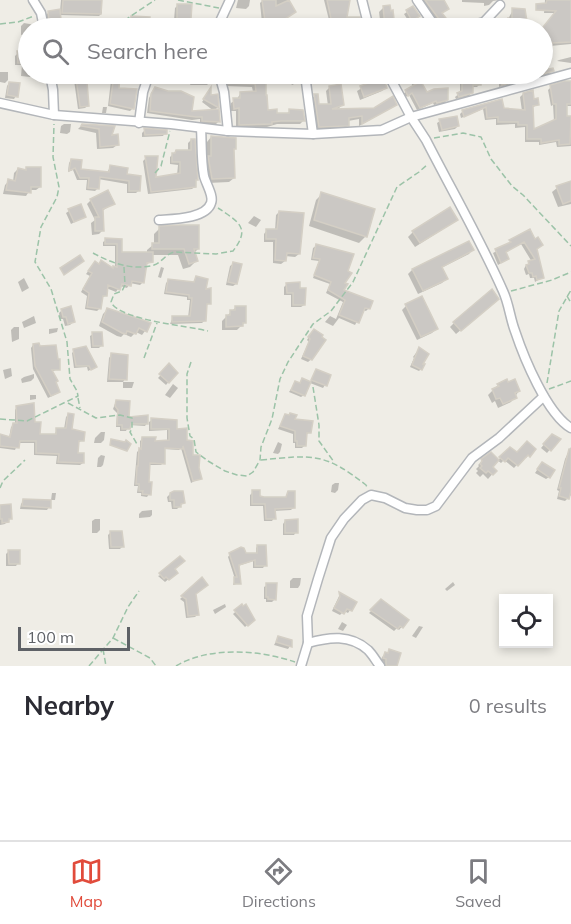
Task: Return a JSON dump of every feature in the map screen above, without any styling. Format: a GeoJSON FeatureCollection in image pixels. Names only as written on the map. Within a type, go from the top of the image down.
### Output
{"type":"FeatureCollection","features":[{"type":"Feature","properties":{"kind":"street"},"geometry":{"type":"LineString","coordinates":[[33,0],[42,18]]}},
{"type":"Feature","properties":{"kind":"street"},"geometry":{"type":"LineString","coordinates":[[221,18],[230,0]]}},
{"type":"Feature","properties":{"kind":"street"},"geometry":{"type":"LineString","coordinates":[[362,0],[366,18]]}},
{"type":"Feature","properties":{"kind":"street"},"geometry":{"type":"LineString","coordinates":[[417,0],[429,18]]}},
{"type":"Feature","properties":{"kind":"street"},"geometry":{"type":"LineString","coordinates":[[488,18],[500,5]]}},
{"type":"Feature","properties":{"kind":"street"},"geometry":{"type":"LineString","coordinates":[[553,78],[571,73]]}},
{"type":"Feature","properties":{"kind":"street"},"geometry":{"type":"LineString","coordinates":[[51,84],[54,115]]}},
{"type":"Feature","properties":{"kind":"street"},"geometry":{"type":"LineString","coordinates":[[139,123],[142,92],[145,84]]}},
{"type":"Feature","properties":{"kind":"street"},"geometry":{"type":"LineString","coordinates":[[222,84],[228,131]]}},
{"type":"Feature","properties":{"kind":"street"},"geometry":{"type":"LineString","coordinates":[[306,84],[312,134]]}},
{"type":"Feature","properties":{"kind":"street"},"geometry":{"type":"LineString","coordinates":[[393,84],[426,140],[504,293],[514,330],[541,392],[562,423],[571,428]]}},
{"type":"Feature","properties":{"kind":"street"},"geometry":{"type":"LineString","coordinates":[[0,103],[54,115],[228,131],[312,134],[382,130],[411,117],[531,84]]}},
{"type":"Feature","properties":{"kind":"street"},"geometry":{"type":"LineString","coordinates":[[159,220],[195,216],[211,204],[203,168],[201,128]]}},
{"type":"Feature","properties":{"kind":"street"},"geometry":{"type":"LineString","coordinates":[[301,665],[308,643],[307,616],[331,538],[344,519],[362,500],[371,495],[385,498],[405,508],[427,510],[436,506],[472,458],[499,438],[541,392]]}},
{"type":"Feature","properties":{"kind":"street"},"geometry":{"type":"LineString","coordinates":[[308,643],[330,637],[349,639],[368,650],[380,666]]}},
{"type":"Feature","properties":{"kind":"path"},"geometry":{"type":"LineString","coordinates":[[128,18],[155,0]]}},
{"type":"Feature","properties":{"kind":"path"},"geometry":{"type":"LineString","coordinates":[[178,0],[225,10]]}},
{"type":"Feature","properties":{"kind":"path"},"geometry":{"type":"LineString","coordinates":[[28,18],[41,13]]}},
{"type":"Feature","properties":{"kind":"path"},"geometry":{"type":"LineString","coordinates":[[0,24],[18,22]]}},
{"type":"Feature","properties":{"kind":"path"},"geometry":{"type":"LineString","coordinates":[[54,115],[53,157],[59,187],[57,197],[41,227],[34,262],[51,289],[67,342],[70,379],[77,391],[80,409]]}},
{"type":"Feature","properties":{"kind":"path"},"geometry":{"type":"LineString","coordinates":[[155,173],[161,166],[171,124]]}},
{"type":"Feature","properties":{"kind":"path"},"geometry":{"type":"LineString","coordinates":[[426,140],[464,133],[481,136],[491,159],[512,186],[571,246]]}},
{"type":"Feature","properties":{"kind":"path"},"geometry":{"type":"LineString","coordinates":[[191,362],[187,374],[188,418],[190,436],[194,439],[196,452],[208,461],[237,475],[247,476],[253,472],[260,460],[261,447],[272,419],[280,379],[288,362],[313,324],[331,311],[352,282],[384,210],[397,187],[419,172],[434,156]]}},
{"type":"Feature","properties":{"kind":"path"},"geometry":{"type":"LineString","coordinates":[[93,253],[113,264],[124,266],[153,265],[174,252],[216,254],[233,251],[241,242],[244,232],[242,226],[211,204]]}},
{"type":"Feature","properties":{"kind":"path"},"geometry":{"type":"LineString","coordinates":[[124,266],[124,285],[122,291],[114,294],[112,306],[130,315],[208,331]]}},
{"type":"Feature","properties":{"kind":"path"},"geometry":{"type":"LineString","coordinates":[[504,293],[552,280],[571,272]]}},
{"type":"Feature","properties":{"kind":"path"},"geometry":{"type":"LineString","coordinates":[[541,392],[548,382],[559,310],[571,290]]}},
{"type":"Feature","properties":{"kind":"path"},"geometry":{"type":"LineString","coordinates":[[566,295],[571,303]]}},
{"type":"Feature","properties":{"kind":"path"},"geometry":{"type":"LineString","coordinates":[[144,358],[157,322]]}},
{"type":"Feature","properties":{"kind":"path"},"geometry":{"type":"LineString","coordinates":[[541,392],[571,381]]}},
{"type":"Feature","properties":{"kind":"path"},"geometry":{"type":"LineString","coordinates":[[313,387],[319,441],[335,463],[366,485],[371,495]]}},
{"type":"Feature","properties":{"kind":"path"},"geometry":{"type":"LineString","coordinates":[[0,419],[27,421],[78,396]]}},
{"type":"Feature","properties":{"kind":"path"},"geometry":{"type":"LineString","coordinates":[[67,403],[96,418],[120,415],[132,418],[130,432],[137,444]]}},
{"type":"Feature","properties":{"kind":"path"},"geometry":{"type":"LineString","coordinates":[[260,460],[305,455],[335,463]]}},
{"type":"Feature","properties":{"kind":"path"},"geometry":{"type":"LineString","coordinates":[[0,488],[3,481],[25,460]]}},
{"type":"Feature","properties":{"kind":"path"},"geometry":{"type":"LineString","coordinates":[[88,666],[113,638],[128,607],[139,591]]}},
{"type":"Feature","properties":{"kind":"path"},"geometry":{"type":"LineString","coordinates":[[113,638],[150,658],[156,666]]}},
{"type":"Feature","properties":{"kind":"path"},"geometry":{"type":"LineString","coordinates":[[103,649],[106,666]]}},
{"type":"Feature","properties":{"kind":"path"},"geometry":{"type":"LineString","coordinates":[[176,666],[192,658],[230,652],[258,653],[301,665]]}},
{"type":"Feature","properties":{"kind":"building"},"geometry":{"type":"Polygon","coordinates":[[[63,0],[102,0],[101,14],[62,13],[63,0]]]}},
{"type":"Feature","properties":{"kind":"building"},"geometry":{"type":"Polygon","coordinates":[[[262,0],[276,0],[276,6],[289,0],[296,12],[287,18],[265,18],[262,0]]]}},
{"type":"Feature","properties":{"kind":"building"},"geometry":{"type":"Polygon","coordinates":[[[327,0],[350,0],[347,17],[360,17],[331,18],[327,0]]]}},
{"type":"Feature","properties":{"kind":"building"},"geometry":{"type":"Polygon","coordinates":[[[425,0],[444,0],[449,9],[442,13],[446,18],[438,18],[425,0]]]}},
{"type":"Feature","properties":{"kind":"building"},"geometry":{"type":"Polygon","coordinates":[[[547,0],[571,0],[571,42],[553,43],[553,18],[550,18],[556,11],[536,10],[536,4],[546,3],[547,0]]]}},
{"type":"Feature","properties":{"kind":"building"},"geometry":{"type":"Polygon","coordinates":[[[177,4],[192,4],[191,18],[177,18],[177,4]]]}},
{"type":"Feature","properties":{"kind":"building"},"geometry":{"type":"Polygon","coordinates":[[[390,5],[394,18],[384,18],[383,6],[390,5]]]}},
{"type":"Feature","properties":{"kind":"building"},"geometry":{"type":"Polygon","coordinates":[[[413,6],[420,16],[410,18],[406,10],[413,6]]]}},
{"type":"Feature","properties":{"kind":"building"},"geometry":{"type":"Polygon","coordinates":[[[512,8],[525,9],[526,18],[512,18],[512,8]]]}},
{"type":"Feature","properties":{"kind":"building"},"geometry":{"type":"Polygon","coordinates":[[[60,9],[61,18],[49,18],[48,11],[60,9]]]}},
{"type":"Feature","properties":{"kind":"building"},"geometry":{"type":"Polygon","coordinates":[[[131,16],[150,17],[150,18],[131,18],[131,16]]]}},
{"type":"Feature","properties":{"kind":"building"},"geometry":{"type":"Polygon","coordinates":[[[571,81],[571,104],[567,104],[567,116],[571,116],[570,144],[559,145],[559,140],[541,143],[541,139],[527,139],[527,125],[518,125],[518,122],[498,122],[498,117],[487,118],[486,107],[464,117],[462,110],[502,99],[504,108],[525,110],[523,93],[533,90],[534,99],[538,98],[539,105],[533,106],[534,129],[556,119],[556,104],[553,104],[550,85],[571,81]]]}},
{"type":"Feature","properties":{"kind":"building"},"geometry":{"type":"Polygon","coordinates":[[[9,82],[20,84],[18,97],[7,95],[9,82]]]}},
{"type":"Feature","properties":{"kind":"building"},"geometry":{"type":"Polygon","coordinates":[[[77,84],[87,84],[89,106],[80,107],[77,84]]]}},
{"type":"Feature","properties":{"kind":"building"},"geometry":{"type":"Polygon","coordinates":[[[113,84],[119,84],[119,88],[137,89],[134,109],[110,104],[113,84]]]}},
{"type":"Feature","properties":{"kind":"building"},"geometry":{"type":"Polygon","coordinates":[[[255,84],[266,84],[268,110],[277,109],[277,113],[289,113],[289,109],[303,110],[305,121],[239,125],[239,108],[234,109],[233,98],[240,98],[240,92],[256,91],[255,84]]]}},
{"type":"Feature","properties":{"kind":"building"},"geometry":{"type":"Polygon","coordinates":[[[341,84],[344,105],[332,109],[374,108],[393,96],[397,105],[362,124],[362,116],[349,118],[349,126],[319,127],[314,94],[318,94],[319,104],[331,104],[329,86],[341,84]]]}},
{"type":"Feature","properties":{"kind":"building"},"geometry":{"type":"Polygon","coordinates":[[[386,84],[387,88],[364,97],[360,86],[386,84]]]}},
{"type":"Feature","properties":{"kind":"building"},"geometry":{"type":"Polygon","coordinates":[[[416,84],[422,84],[427,92],[448,88],[448,100],[437,103],[436,101],[420,108],[412,93],[408,96],[405,90],[416,84]]]}},
{"type":"Feature","properties":{"kind":"building"},"geometry":{"type":"Polygon","coordinates":[[[462,84],[481,84],[473,85],[473,93],[459,97],[457,93],[462,91],[462,84]]]}},
{"type":"Feature","properties":{"kind":"building"},"geometry":{"type":"Polygon","coordinates":[[[155,87],[168,91],[181,91],[194,97],[192,111],[219,109],[220,122],[202,121],[202,117],[150,111],[151,94],[155,87]]]}},
{"type":"Feature","properties":{"kind":"building"},"geometry":{"type":"Polygon","coordinates":[[[211,87],[211,95],[218,94],[219,108],[203,99],[211,87]]]}},
{"type":"Feature","properties":{"kind":"building"},"geometry":{"type":"Polygon","coordinates":[[[457,116],[459,126],[442,130],[439,119],[457,116]]]}},
{"type":"Feature","properties":{"kind":"building"},"geometry":{"type":"Polygon","coordinates":[[[82,124],[115,126],[112,135],[118,134],[119,145],[100,147],[99,129],[81,126],[82,124]]]}},
{"type":"Feature","properties":{"kind":"building"},"geometry":{"type":"Polygon","coordinates":[[[144,128],[167,130],[167,134],[145,135],[144,128]]]}},
{"type":"Feature","properties":{"kind":"building"},"geometry":{"type":"Polygon","coordinates":[[[211,136],[236,138],[235,178],[212,179],[208,156],[211,156],[211,136]]]}},
{"type":"Feature","properties":{"kind":"building"},"geometry":{"type":"Polygon","coordinates":[[[191,139],[195,139],[198,180],[196,180],[196,187],[151,192],[145,156],[158,156],[156,177],[180,173],[180,162],[172,162],[172,153],[176,150],[191,150],[191,139]]]}},
{"type":"Feature","properties":{"kind":"building"},"geometry":{"type":"Polygon","coordinates":[[[71,159],[82,160],[81,169],[109,172],[110,165],[128,168],[127,174],[141,176],[140,191],[129,191],[129,181],[100,177],[99,189],[88,188],[89,178],[80,178],[75,168],[69,171],[71,159]]]}},
{"type":"Feature","properties":{"kind":"building"},"geometry":{"type":"Polygon","coordinates":[[[26,167],[41,167],[41,187],[31,187],[31,193],[6,190],[8,179],[15,181],[18,168],[26,170],[26,167]]]}},
{"type":"Feature","properties":{"kind":"building"},"geometry":{"type":"Polygon","coordinates":[[[571,181],[571,201],[563,204],[556,186],[571,181]]]}},
{"type":"Feature","properties":{"kind":"building"},"geometry":{"type":"Polygon","coordinates":[[[108,190],[115,204],[103,209],[104,231],[95,231],[95,217],[99,217],[90,199],[108,190]]]}},
{"type":"Feature","properties":{"kind":"building"},"geometry":{"type":"Polygon","coordinates":[[[321,192],[375,209],[367,237],[314,220],[321,192]]]}},
{"type":"Feature","properties":{"kind":"building"},"geometry":{"type":"Polygon","coordinates":[[[81,204],[86,217],[74,222],[68,209],[81,204]]]}},
{"type":"Feature","properties":{"kind":"building"},"geometry":{"type":"Polygon","coordinates":[[[450,207],[458,220],[420,243],[412,231],[450,207]]]}},
{"type":"Feature","properties":{"kind":"building"},"geometry":{"type":"Polygon","coordinates":[[[279,211],[304,213],[300,254],[287,253],[286,261],[275,260],[276,239],[266,239],[266,229],[277,229],[279,211]]]}},
{"type":"Feature","properties":{"kind":"building"},"geometry":{"type":"Polygon","coordinates":[[[199,225],[199,249],[194,249],[198,261],[189,264],[184,249],[152,249],[152,243],[159,243],[159,226],[199,225]]]}},
{"type":"Feature","properties":{"kind":"building"},"geometry":{"type":"Polygon","coordinates":[[[530,229],[535,239],[538,237],[543,245],[537,249],[544,278],[537,280],[536,276],[533,277],[532,273],[529,273],[526,265],[529,264],[528,261],[535,259],[524,242],[506,252],[509,259],[501,263],[495,249],[511,242],[509,240],[530,229]]]}},
{"type":"Feature","properties":{"kind":"building"},"geometry":{"type":"Polygon","coordinates":[[[105,238],[122,239],[122,252],[153,252],[153,262],[147,263],[144,283],[132,281],[131,286],[122,284],[120,290],[108,285],[107,296],[103,296],[101,309],[87,307],[89,293],[83,289],[92,273],[88,271],[95,261],[99,264],[101,260],[113,268],[113,266],[117,267],[117,244],[105,244],[105,238]]]}},
{"type":"Feature","properties":{"kind":"building"},"geometry":{"type":"Polygon","coordinates":[[[469,241],[474,250],[442,267],[448,279],[423,291],[412,269],[469,241]]]}},
{"type":"Feature","properties":{"kind":"building"},"geometry":{"type":"Polygon","coordinates":[[[316,244],[354,254],[348,271],[352,273],[345,283],[348,284],[344,290],[373,301],[370,309],[365,308],[359,323],[339,315],[345,300],[328,290],[331,282],[314,275],[320,259],[313,258],[316,244]]]}},
{"type":"Feature","properties":{"kind":"building"},"geometry":{"type":"Polygon","coordinates":[[[80,255],[84,261],[64,275],[60,268],[80,255]]]}},
{"type":"Feature","properties":{"kind":"building"},"geometry":{"type":"Polygon","coordinates":[[[233,262],[242,264],[237,284],[228,282],[233,262]]]}},
{"type":"Feature","properties":{"kind":"building"},"geometry":{"type":"Polygon","coordinates":[[[196,276],[208,279],[206,289],[211,288],[211,304],[207,304],[206,321],[172,322],[172,316],[190,316],[192,298],[189,298],[189,295],[166,292],[168,279],[194,282],[196,276]]]}},
{"type":"Feature","properties":{"kind":"building"},"geometry":{"type":"Polygon","coordinates":[[[300,282],[300,288],[306,288],[305,305],[293,305],[293,293],[287,293],[286,283],[300,282]]]}},
{"type":"Feature","properties":{"kind":"building"},"geometry":{"type":"Polygon","coordinates":[[[492,289],[499,299],[461,331],[453,322],[492,289]]]}},
{"type":"Feature","properties":{"kind":"building"},"geometry":{"type":"Polygon","coordinates":[[[422,296],[438,329],[421,337],[405,304],[422,296]]]}},
{"type":"Feature","properties":{"kind":"building"},"geometry":{"type":"Polygon","coordinates":[[[71,306],[75,322],[68,324],[61,309],[71,306]]]}},
{"type":"Feature","properties":{"kind":"building"},"geometry":{"type":"Polygon","coordinates":[[[235,306],[246,306],[246,323],[243,323],[243,326],[226,327],[226,315],[230,315],[230,310],[235,310],[235,306]]]}},
{"type":"Feature","properties":{"kind":"building"},"geometry":{"type":"Polygon","coordinates":[[[107,308],[151,323],[147,332],[139,328],[136,334],[127,331],[126,334],[102,322],[107,308]]]}},
{"type":"Feature","properties":{"kind":"building"},"geometry":{"type":"Polygon","coordinates":[[[314,329],[326,340],[312,360],[303,356],[310,339],[308,337],[314,329]]]}},
{"type":"Feature","properties":{"kind":"building"},"geometry":{"type":"Polygon","coordinates":[[[92,332],[102,332],[103,346],[93,346],[92,332]]]}},
{"type":"Feature","properties":{"kind":"building"},"geometry":{"type":"Polygon","coordinates":[[[39,343],[40,346],[56,345],[58,359],[60,359],[60,370],[52,370],[58,381],[56,382],[60,392],[51,396],[35,366],[33,344],[39,343]]]}},
{"type":"Feature","properties":{"kind":"building"},"geometry":{"type":"Polygon","coordinates":[[[86,346],[97,367],[91,370],[89,366],[76,366],[73,349],[86,346]]]}},
{"type":"Feature","properties":{"kind":"building"},"geometry":{"type":"Polygon","coordinates":[[[419,347],[429,354],[422,370],[412,365],[419,347]]]}},
{"type":"Feature","properties":{"kind":"building"},"geometry":{"type":"Polygon","coordinates":[[[111,353],[128,355],[127,380],[109,379],[111,353]]]}},
{"type":"Feature","properties":{"kind":"building"},"geometry":{"type":"Polygon","coordinates":[[[169,363],[178,373],[169,383],[159,374],[169,363]]]}},
{"type":"Feature","properties":{"kind":"building"},"geometry":{"type":"Polygon","coordinates":[[[316,369],[331,375],[327,386],[311,380],[316,369]]]}},
{"type":"Feature","properties":{"kind":"building"},"geometry":{"type":"Polygon","coordinates":[[[302,378],[311,382],[305,396],[291,390],[295,381],[300,383],[302,378]]]}},
{"type":"Feature","properties":{"kind":"building"},"geometry":{"type":"Polygon","coordinates":[[[507,379],[508,382],[515,379],[520,391],[515,393],[517,398],[503,404],[500,398],[496,399],[492,389],[507,379]]]}},
{"type":"Feature","properties":{"kind":"building"},"geometry":{"type":"Polygon","coordinates":[[[116,400],[130,401],[129,417],[148,415],[148,424],[131,424],[130,429],[122,429],[122,425],[117,425],[116,400]]]}},
{"type":"Feature","properties":{"kind":"building"},"geometry":{"type":"Polygon","coordinates":[[[34,403],[35,422],[41,422],[40,434],[56,434],[56,428],[66,428],[68,413],[74,414],[72,429],[85,432],[84,441],[79,441],[78,453],[84,453],[84,463],[58,462],[59,454],[36,453],[36,441],[20,441],[19,448],[0,446],[0,434],[10,437],[13,423],[17,423],[16,406],[34,403]]]}},
{"type":"Feature","properties":{"kind":"building"},"geometry":{"type":"Polygon","coordinates":[[[285,414],[297,415],[295,419],[313,421],[311,433],[307,433],[306,446],[297,446],[295,431],[280,426],[285,414]]]}},
{"type":"Feature","properties":{"kind":"building"},"geometry":{"type":"Polygon","coordinates":[[[151,418],[177,420],[177,429],[187,428],[187,440],[193,441],[193,455],[200,455],[199,468],[202,479],[193,481],[183,446],[183,449],[165,448],[165,464],[150,463],[151,495],[142,494],[143,491],[139,491],[139,484],[136,484],[137,466],[142,437],[156,437],[155,441],[169,440],[169,429],[151,429],[151,418]]]}},
{"type":"Feature","properties":{"kind":"building"},"geometry":{"type":"Polygon","coordinates":[[[552,434],[561,439],[551,451],[543,444],[552,434]]]}},
{"type":"Feature","properties":{"kind":"building"},"geometry":{"type":"Polygon","coordinates":[[[111,439],[125,442],[126,440],[131,444],[127,451],[110,445],[111,439]]]}},
{"type":"Feature","properties":{"kind":"building"},"geometry":{"type":"Polygon","coordinates":[[[527,441],[536,449],[518,466],[508,458],[505,462],[499,457],[510,447],[517,452],[527,441]]]}},
{"type":"Feature","properties":{"kind":"building"},"geometry":{"type":"Polygon","coordinates":[[[569,449],[571,449],[571,491],[569,499],[559,496],[561,488],[559,488],[569,449]]]}},
{"type":"Feature","properties":{"kind":"building"},"geometry":{"type":"Polygon","coordinates":[[[491,452],[499,460],[493,467],[497,471],[493,475],[480,468],[481,459],[491,452]]]}},
{"type":"Feature","properties":{"kind":"building"},"geometry":{"type":"Polygon","coordinates":[[[542,462],[555,470],[550,478],[537,469],[542,462]]]}},
{"type":"Feature","properties":{"kind":"building"},"geometry":{"type":"Polygon","coordinates":[[[252,490],[260,490],[260,496],[264,497],[286,497],[288,491],[295,491],[295,508],[275,509],[276,519],[266,519],[265,504],[252,504],[252,490]]]}},
{"type":"Feature","properties":{"kind":"building"},"geometry":{"type":"Polygon","coordinates":[[[183,491],[185,503],[181,504],[181,507],[174,507],[174,500],[170,500],[170,493],[183,491]]]}},
{"type":"Feature","properties":{"kind":"building"},"geometry":{"type":"Polygon","coordinates":[[[23,499],[51,500],[51,508],[22,506],[23,499]]]}},
{"type":"Feature","properties":{"kind":"building"},"geometry":{"type":"Polygon","coordinates":[[[11,504],[12,519],[2,523],[0,505],[11,504]]]}},
{"type":"Feature","properties":{"kind":"building"},"geometry":{"type":"Polygon","coordinates":[[[298,519],[298,533],[285,533],[285,520],[298,519]]]}},
{"type":"Feature","properties":{"kind":"building"},"geometry":{"type":"Polygon","coordinates":[[[110,531],[122,531],[124,547],[111,547],[110,531]]]}},
{"type":"Feature","properties":{"kind":"building"},"geometry":{"type":"Polygon","coordinates":[[[257,545],[266,545],[267,566],[255,566],[255,560],[239,565],[241,584],[234,584],[234,577],[237,577],[229,553],[241,547],[246,553],[257,553],[257,545]]]}},
{"type":"Feature","properties":{"kind":"building"},"geometry":{"type":"Polygon","coordinates":[[[8,550],[20,550],[20,564],[9,564],[8,550]]]}},
{"type":"Feature","properties":{"kind":"building"},"geometry":{"type":"Polygon","coordinates":[[[180,556],[185,561],[175,569],[178,573],[169,580],[166,577],[164,579],[159,573],[180,556]]]}},
{"type":"Feature","properties":{"kind":"building"},"geometry":{"type":"Polygon","coordinates":[[[202,577],[208,585],[196,594],[199,615],[188,616],[186,599],[181,596],[202,577]]]}},
{"type":"Feature","properties":{"kind":"building"},"geometry":{"type":"Polygon","coordinates":[[[266,583],[277,583],[276,600],[266,597],[266,583]]]}},
{"type":"Feature","properties":{"kind":"building"},"geometry":{"type":"Polygon","coordinates":[[[339,592],[357,602],[352,611],[347,609],[344,614],[334,608],[340,597],[339,592]]]}},
{"type":"Feature","properties":{"kind":"building"},"geometry":{"type":"Polygon","coordinates":[[[381,599],[409,620],[403,628],[400,626],[398,629],[370,610],[381,599]]]}},
{"type":"Feature","properties":{"kind":"building"},"geometry":{"type":"Polygon","coordinates":[[[242,604],[243,606],[246,604],[255,620],[248,626],[234,610],[242,604]]]}},
{"type":"Feature","properties":{"kind":"building"},"geometry":{"type":"Polygon","coordinates":[[[278,636],[292,640],[292,647],[276,642],[278,636]]]}},
{"type":"Feature","properties":{"kind":"building"},"geometry":{"type":"Polygon","coordinates":[[[389,649],[401,653],[397,666],[386,666],[386,659],[383,658],[389,649]]]}}]}
